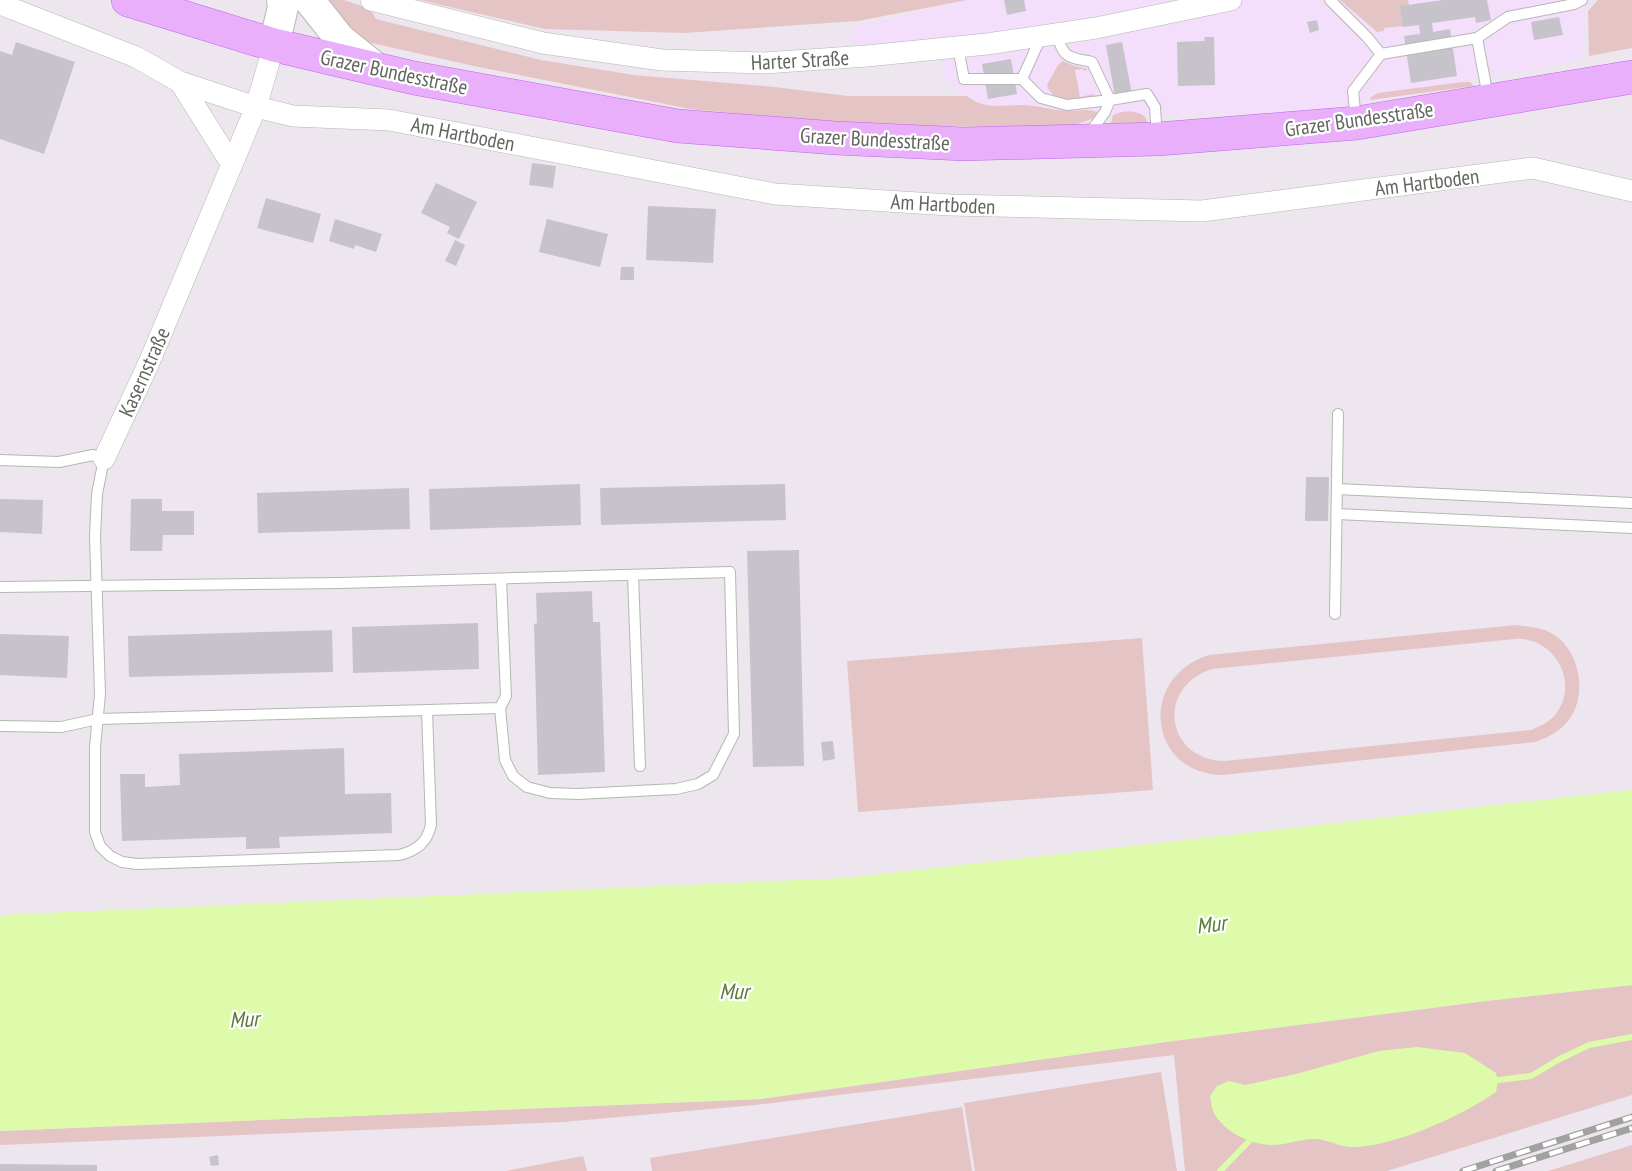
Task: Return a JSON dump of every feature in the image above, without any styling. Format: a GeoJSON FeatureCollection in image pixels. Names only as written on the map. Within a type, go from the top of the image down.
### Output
{"type":"FeatureCollection","features":[{"type":"Feature","properties":{"kind":"main road","name":"Grazer Bundesstraße"},"geometry":{"type":"LineString","coordinates":[[128,0],[274,45],[471,88],[678,126],[835,138],[964,144],[1158,139],[1357,123],[1632,77]]}},
{"type":"Feature","properties":{"kind":"street"},"geometry":{"type":"LineString","coordinates":[[274,45],[283,7],[282,0]]}},
{"type":"Feature","properties":{"kind":"street","name":"Harter Straße"},"geometry":{"type":"LineString","coordinates":[[371,0],[543,43],[662,60],[764,63],[867,56],[1049,35],[1111,25],[1231,0]]}},
{"type":"Feature","properties":{"kind":"street"},"geometry":{"type":"LineString","coordinates":[[274,45],[300,36],[310,26],[311,3]]}},
{"type":"Feature","properties":{"kind":"street"},"geometry":{"type":"LineString","coordinates":[[311,3],[340,39],[377,69]]}},
{"type":"Feature","properties":{"kind":"street"},"geometry":{"type":"LineString","coordinates":[[0,4],[136,57],[180,82],[256,107]]}},
{"type":"Feature","properties":{"kind":"street","name":"Kasernstraße"},"geometry":{"type":"LineString","coordinates":[[104,459],[148,365],[256,107],[274,45]]}},
{"type":"Feature","properties":{"kind":"street"},"geometry":{"type":"LineString","coordinates":[[180,82],[232,165]]}},
{"type":"Feature","properties":{"kind":"street","name":"Am Hartboden"},"geometry":{"type":"LineString","coordinates":[[256,107],[293,116],[388,120],[775,194],[927,204],[1202,211],[1533,168],[1632,191]]}},
{"type":"Feature","properties":{"kind":"lane"},"geometry":{"type":"LineString","coordinates":[[1330,0],[1381,54]]}},
{"type":"Feature","properties":{"kind":"lane"},"geometry":{"type":"LineString","coordinates":[[1357,123],[1353,91],[1381,54],[1477,38],[1508,17],[1574,4],[1582,0]]}},
{"type":"Feature","properties":{"kind":"lane"},"geometry":{"type":"LineString","coordinates":[[1022,80],[1049,35],[1069,56],[1092,62],[1110,99],[1105,112],[1082,142]]}},
{"type":"Feature","properties":{"kind":"lane"},"geometry":{"type":"LineString","coordinates":[[1477,38],[1488,100]]}},
{"type":"Feature","properties":{"kind":"lane"},"geometry":{"type":"LineString","coordinates":[[958,47],[964,79],[1022,80],[1041,98],[1067,105],[1147,94],[1155,107],[1158,139]]}},
{"type":"Feature","properties":{"kind":"lane"},"geometry":{"type":"LineString","coordinates":[[1335,614],[1338,414]]}},
{"type":"Feature","properties":{"kind":"lane"},"geometry":{"type":"LineString","coordinates":[[0,460],[58,462],[93,455],[104,459]]}},
{"type":"Feature","properties":{"kind":"lane","name":"Kasernstraße"},"geometry":{"type":"LineString","coordinates":[[104,459],[97,494],[95,536],[100,694],[95,747],[95,832],[100,846],[110,856],[123,862],[149,864],[399,855],[413,852],[428,838],[431,825],[427,710]]}},
{"type":"Feature","properties":{"kind":"lane"},"geometry":{"type":"LineString","coordinates":[[1337,489],[1632,503]]}},
{"type":"Feature","properties":{"kind":"lane"},"geometry":{"type":"LineString","coordinates":[[1337,514],[1632,528]]}},
{"type":"Feature","properties":{"kind":"lane"},"geometry":{"type":"LineString","coordinates":[[0,587],[501,579],[730,572],[734,734],[713,775],[698,784],[665,789],[578,794],[550,793],[527,787],[513,776],[505,760],[500,708],[506,696],[501,579]]}},
{"type":"Feature","properties":{"kind":"lane"},"geometry":{"type":"LineString","coordinates":[[633,575],[640,766]]}},
{"type":"Feature","properties":{"kind":"lane"},"geometry":{"type":"LineString","coordinates":[[0,726],[61,728],[98,719],[500,708]]}},
{"type":"Feature","properties":{"kind":"shaded area"},"geometry":{"type":"Polygon","coordinates":[[[321,0],[344,0],[370,9],[376,19],[541,60],[634,75],[775,87],[848,96],[967,96],[991,106],[1025,105],[1071,111],[1088,110],[1098,113],[1092,119],[1065,128],[861,125],[690,109],[469,65],[367,42],[352,37],[321,0]]]}},
{"type":"Feature","properties":{"kind":"shaded area"},"geometry":{"type":"Polygon","coordinates":[[[420,0],[967,0],[858,21],[684,33],[545,29],[420,0]]]}},
{"type":"Feature","properties":{"kind":"shaded area"},"geometry":{"type":"Polygon","coordinates":[[[967,0],[1591,0],[1586,11],[1581,59],[1322,112],[1108,116],[979,108],[944,78],[939,42],[848,46],[855,26],[967,0]]]}},
{"type":"Feature","properties":{"kind":"shaded area"},"geometry":{"type":"Polygon","coordinates":[[[1340,0],[1408,0],[1409,5],[1403,26],[1384,28],[1384,31],[1377,32],[1340,0]]]}},
{"type":"Feature","properties":{"kind":"shaded area"},"geometry":{"type":"Polygon","coordinates":[[[1598,0],[1632,0],[1632,48],[1589,56],[1588,11],[1598,0]]]}},
{"type":"Feature","properties":{"kind":"shaded area"},"geometry":{"type":"Polygon","coordinates":[[[1063,61],[1088,69],[1075,70],[1080,97],[1094,94],[1095,97],[1067,99],[1054,96],[1047,85],[1058,65],[1063,61]]]}},
{"type":"Feature","properties":{"kind":"shaded area"},"geometry":{"type":"Polygon","coordinates":[[[1470,82],[1474,86],[1370,100],[1378,93],[1470,82]]]}},
{"type":"Feature","properties":{"kind":"shaded area"},"geometry":{"type":"Polygon","coordinates":[[[1121,112],[1139,113],[1147,120],[1145,125],[1110,127],[1113,115],[1121,112]]]}},
{"type":"Feature","properties":{"kind":"shaded area"},"geometry":{"type":"Polygon","coordinates":[[[1517,625],[1537,628],[1559,638],[1573,657],[1577,668],[1579,692],[1577,704],[1565,724],[1551,735],[1535,742],[1223,775],[1198,770],[1179,759],[1166,742],[1161,723],[1162,702],[1171,683],[1186,666],[1209,655],[1517,625]],[[1515,639],[1212,669],[1194,678],[1182,691],[1176,705],[1175,721],[1180,736],[1189,748],[1204,757],[1224,761],[1531,730],[1555,715],[1562,702],[1565,689],[1564,676],[1552,653],[1529,640],[1515,639]]]}},
{"type":"Feature","properties":{"kind":"shaded area"},"geometry":{"type":"Polygon","coordinates":[[[1142,638],[1153,790],[858,812],[847,661],[1142,638]]]}},
{"type":"Feature","properties":{"kind":"shaded area"},"geometry":{"type":"Polygon","coordinates":[[[1632,985],[1632,1095],[1387,1171],[1185,1171],[1174,1055],[755,1105],[563,1122],[0,1145],[0,1131],[760,1099],[1173,1041],[1632,985]]]}},
{"type":"Feature","properties":{"kind":"shaded area"},"geometry":{"type":"Polygon","coordinates":[[[1161,1072],[1177,1171],[975,1171],[964,1103],[1161,1072]]]}},
{"type":"Feature","properties":{"kind":"shaded area"},"geometry":{"type":"Polygon","coordinates":[[[962,1107],[972,1171],[652,1171],[650,1158],[962,1107]]]}},
{"type":"Feature","properties":{"kind":"shaded area"},"geometry":{"type":"Polygon","coordinates":[[[1632,1145],[1632,1171],[1548,1171],[1632,1145]]]}},
{"type":"Feature","properties":{"kind":"shaded area"},"geometry":{"type":"Polygon","coordinates":[[[583,1156],[587,1171],[506,1171],[583,1156]]]}},
{"type":"Feature","properties":{"kind":"water","name":"Mur"},"geometry":{"type":"Polygon","coordinates":[[[1632,790],[1632,985],[1173,1041],[760,1099],[0,1131],[0,915],[845,878],[1632,790]]]}},
{"type":"Feature","properties":{"kind":"water"},"geometry":{"type":"Polygon","coordinates":[[[1417,1047],[1465,1053],[1496,1073],[1498,1081],[1496,1092],[1446,1120],[1407,1136],[1369,1146],[1343,1146],[1317,1139],[1278,1145],[1264,1144],[1247,1140],[1231,1132],[1214,1113],[1210,1096],[1217,1086],[1229,1081],[1245,1085],[1296,1074],[1379,1051],[1417,1047]]]}},
{"type":"Feature","properties":{"kind":"building"},"geometry":{"type":"Polygon","coordinates":[[[1004,0],[1024,0],[1026,11],[1007,15],[1004,0]]]}},
{"type":"Feature","properties":{"kind":"building"},"geometry":{"type":"Polygon","coordinates":[[[1443,0],[1487,0],[1491,20],[1476,23],[1475,17],[1432,23],[1433,32],[1450,29],[1457,76],[1411,83],[1404,36],[1420,34],[1419,25],[1403,27],[1400,6],[1443,0]]]}},
{"type":"Feature","properties":{"kind":"building"},"geometry":{"type":"Polygon","coordinates":[[[1559,17],[1563,35],[1534,40],[1531,22],[1559,17]]]}},
{"type":"Feature","properties":{"kind":"building"},"geometry":{"type":"Polygon","coordinates":[[[1317,20],[1319,30],[1310,33],[1307,22],[1317,20]]]}},
{"type":"Feature","properties":{"kind":"building"},"geometry":{"type":"Polygon","coordinates":[[[1204,37],[1214,37],[1215,85],[1178,86],[1177,42],[1205,41],[1204,37]]]}},
{"type":"Feature","properties":{"kind":"building"},"geometry":{"type":"Polygon","coordinates":[[[16,42],[75,62],[44,154],[0,139],[0,51],[12,55],[16,42]]]}},
{"type":"Feature","properties":{"kind":"building"},"geometry":{"type":"Polygon","coordinates":[[[1122,42],[1132,94],[1115,97],[1106,45],[1122,42]]]}},
{"type":"Feature","properties":{"kind":"building"},"geometry":{"type":"Polygon","coordinates":[[[1011,59],[1017,94],[988,99],[982,64],[1011,59]]]}},
{"type":"Feature","properties":{"kind":"building"},"geometry":{"type":"Polygon","coordinates":[[[532,163],[556,166],[553,188],[529,185],[532,163]]]}},
{"type":"Feature","properties":{"kind":"building"},"geometry":{"type":"Polygon","coordinates":[[[436,183],[477,202],[459,239],[447,233],[450,227],[421,213],[436,183]]]}},
{"type":"Feature","properties":{"kind":"building"},"geometry":{"type":"Polygon","coordinates":[[[266,198],[321,214],[313,243],[257,228],[266,198]]]}},
{"type":"Feature","properties":{"kind":"building"},"geometry":{"type":"Polygon","coordinates":[[[648,206],[716,209],[713,263],[646,260],[648,206]]]}},
{"type":"Feature","properties":{"kind":"building"},"geometry":{"type":"Polygon","coordinates":[[[335,219],[382,234],[376,252],[355,245],[354,249],[329,241],[335,219]]]}},
{"type":"Feature","properties":{"kind":"building"},"geometry":{"type":"Polygon","coordinates":[[[547,219],[608,234],[600,267],[539,252],[547,219]]]}},
{"type":"Feature","properties":{"kind":"building"},"geometry":{"type":"Polygon","coordinates":[[[455,240],[465,245],[456,266],[445,261],[455,240]]]}},
{"type":"Feature","properties":{"kind":"building"},"geometry":{"type":"Polygon","coordinates":[[[621,267],[634,267],[634,280],[620,280],[621,267]]]}},
{"type":"Feature","properties":{"kind":"building"},"geometry":{"type":"Polygon","coordinates":[[[1306,477],[1329,477],[1328,521],[1305,521],[1306,477]]]}},
{"type":"Feature","properties":{"kind":"building"},"geometry":{"type":"Polygon","coordinates":[[[580,484],[581,525],[430,530],[429,489],[580,484]]]}},
{"type":"Feature","properties":{"kind":"building"},"geometry":{"type":"Polygon","coordinates":[[[785,484],[786,520],[601,525],[600,488],[785,484]]]}},
{"type":"Feature","properties":{"kind":"building"},"geometry":{"type":"Polygon","coordinates":[[[409,488],[410,529],[258,533],[257,493],[409,488]]]}},
{"type":"Feature","properties":{"kind":"building"},"geometry":{"type":"Polygon","coordinates":[[[0,499],[43,500],[42,534],[0,532],[0,499]]]}},
{"type":"Feature","properties":{"kind":"building"},"geometry":{"type":"Polygon","coordinates":[[[131,499],[162,499],[162,511],[194,511],[194,535],[163,535],[162,551],[130,551],[131,499]]]}},
{"type":"Feature","properties":{"kind":"building"},"geometry":{"type":"Polygon","coordinates":[[[799,550],[804,766],[753,767],[747,551],[799,550]]]}},
{"type":"Feature","properties":{"kind":"building"},"geometry":{"type":"Polygon","coordinates":[[[592,591],[593,622],[600,622],[605,772],[538,775],[534,624],[537,623],[536,593],[592,591]]]}},
{"type":"Feature","properties":{"kind":"building"},"geometry":{"type":"Polygon","coordinates":[[[478,623],[479,669],[353,673],[352,627],[478,623]]]}},
{"type":"Feature","properties":{"kind":"building"},"geometry":{"type":"Polygon","coordinates":[[[332,630],[333,672],[129,677],[128,636],[332,630]]]}},
{"type":"Feature","properties":{"kind":"building"},"geometry":{"type":"Polygon","coordinates":[[[0,634],[69,636],[67,678],[0,675],[0,634]]]}},
{"type":"Feature","properties":{"kind":"building"},"geometry":{"type":"Polygon","coordinates":[[[833,741],[835,759],[823,761],[821,742],[833,741]]]}},
{"type":"Feature","properties":{"kind":"building"},"geometry":{"type":"Polygon","coordinates":[[[344,748],[345,794],[391,793],[392,833],[279,837],[280,848],[246,849],[246,837],[122,841],[120,774],[145,774],[145,787],[180,785],[179,754],[344,748]]]}},
{"type":"Feature","properties":{"kind":"building"},"geometry":{"type":"Polygon","coordinates":[[[218,1155],[219,1165],[211,1166],[209,1157],[218,1155]]]}},
{"type":"Feature","properties":{"kind":"building"},"geometry":{"type":"Polygon","coordinates":[[[0,1164],[97,1165],[97,1171],[0,1171],[0,1164]]]}},
{"type":"Feature","properties":{"kind":"waterway"},"geometry":{"type":"LineString","coordinates":[[1490,1081],[1531,1076],[1589,1045],[1632,1037]]}},
{"type":"Feature","properties":{"kind":"waterway"},"geometry":{"type":"LineString","coordinates":[[1220,1171],[1255,1135]]}},
{"type":"Feature","properties":{"kind":"railway"},"geometry":{"type":"LineString","coordinates":[[1463,1171],[1632,1117]]}},
{"type":"Feature","properties":{"kind":"railway"},"geometry":{"type":"LineString","coordinates":[[1496,1171],[1632,1128]]}}]}
